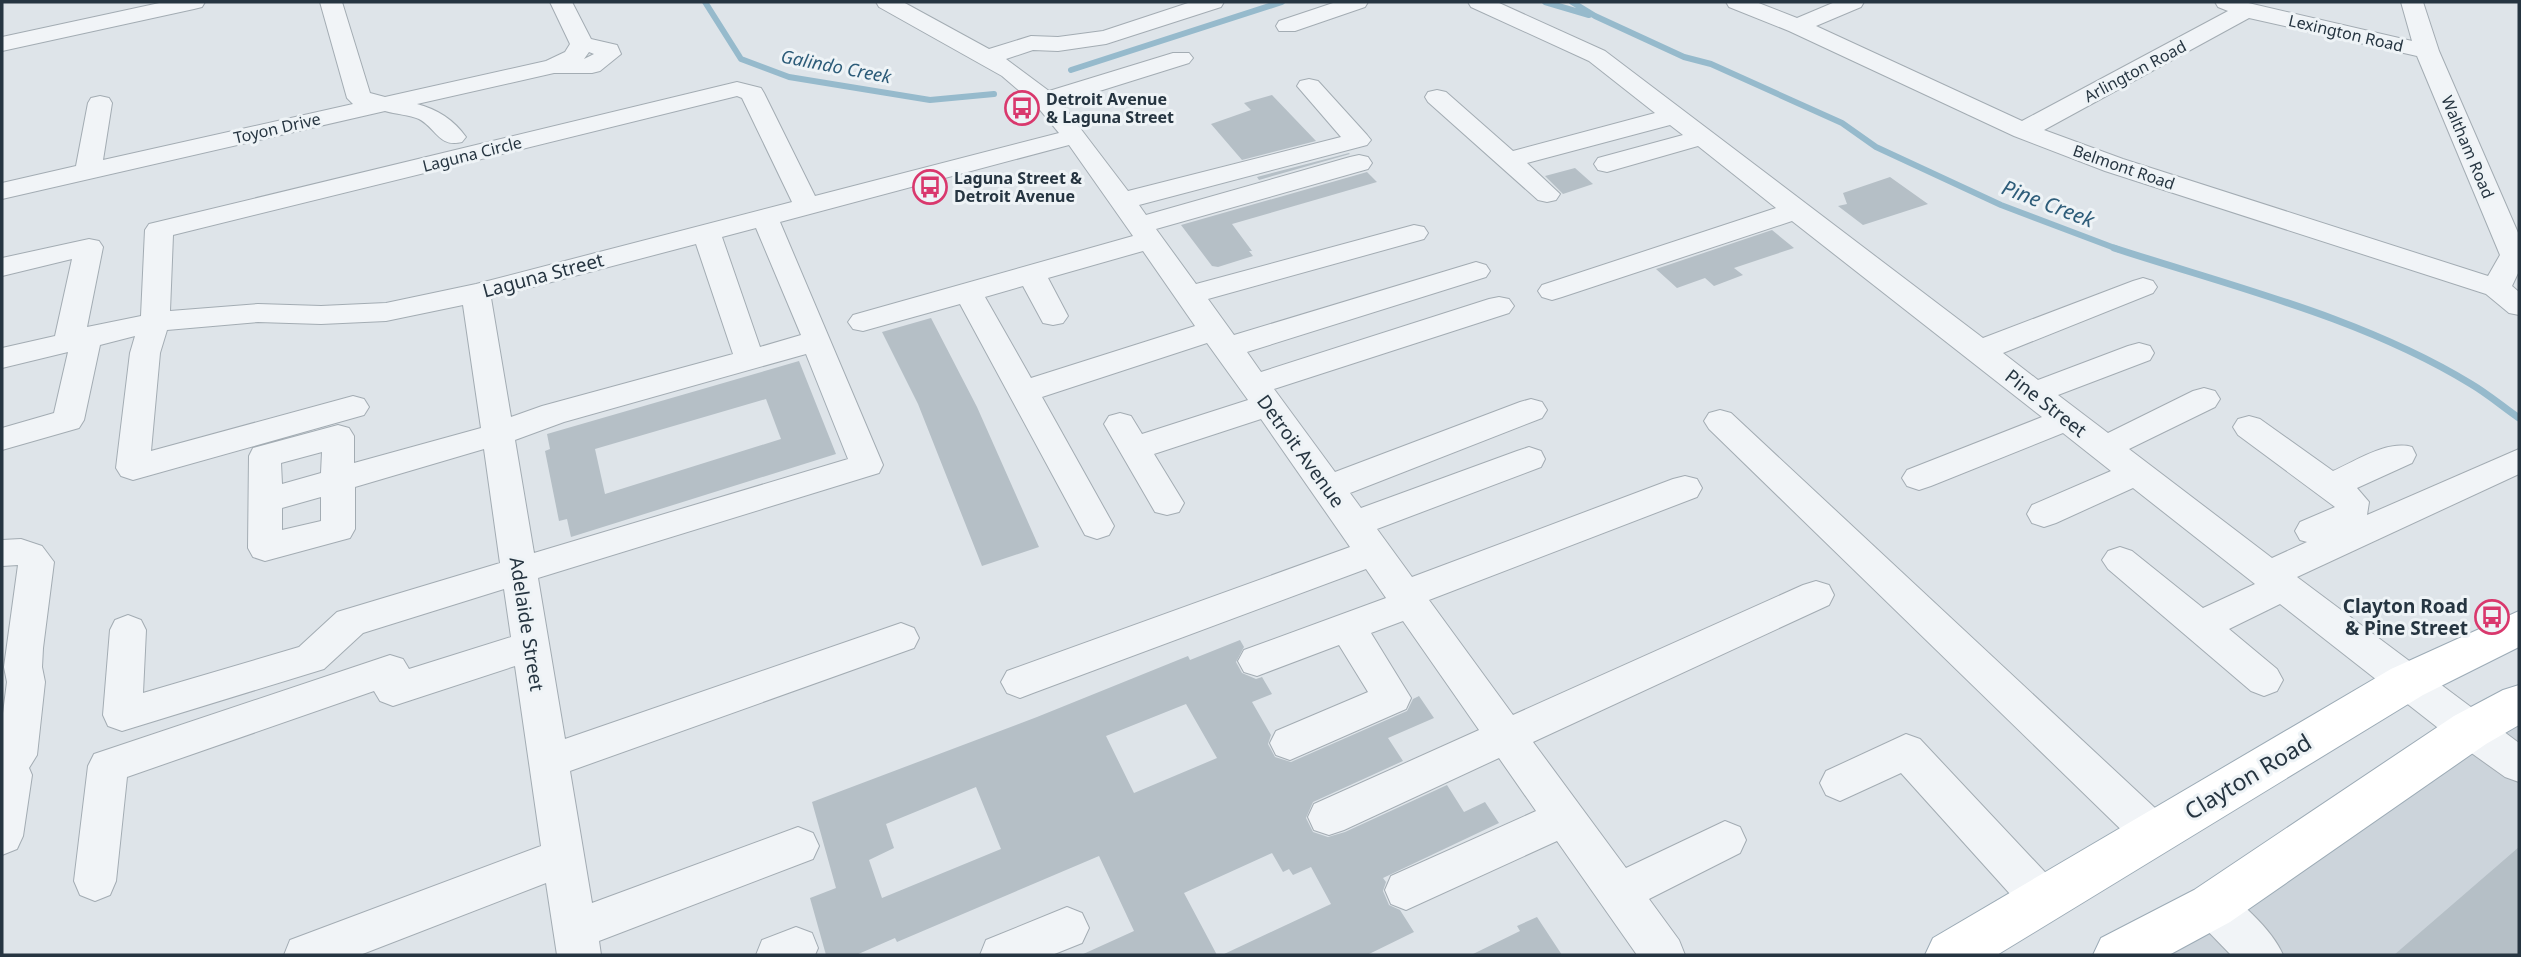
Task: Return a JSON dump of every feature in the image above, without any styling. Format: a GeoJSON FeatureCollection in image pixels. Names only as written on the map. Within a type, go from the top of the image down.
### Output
{"type":"FeatureCollection","features":[{"type":"Feature","properties":{"kind":"main road","name":"Clayton Road"},"geometry":{"type":"LineString","coordinates":[[1969,949],[2407,682],[2519,628]]}},
{"type":"Feature","properties":{"kind":"main road"},"geometry":{"type":"LineString","coordinates":[[2119,955],[2212,906],[2470,730],[2519,704]]}},
{"type":"Feature","properties":{"kind":"street"},"geometry":{"type":"LineString","coordinates":[[2,44],[194,2]]}},
{"type":"Feature","properties":{"kind":"street"},"geometry":{"type":"LineString","coordinates":[[331,2],[359,98],[428,114],[453,137]]}},
{"type":"Feature","properties":{"kind":"street","name":"Toyon Drive"},"geometry":{"type":"LineString","coordinates":[[2,191],[553,66],[592,66],[609,54],[609,50],[583,44],[561,2]]}},
{"type":"Feature","properties":{"kind":"street","name":"Detroit Avenue"},"geometry":{"type":"LineString","coordinates":[[887,2],[1010,71],[1045,100],[1075,136],[1663,955]]}},
{"type":"Feature","properties":{"kind":"street"},"geometry":{"type":"LineString","coordinates":[[986,58],[1031,43],[1058,44],[1106,37],[1213,2]]}},
{"type":"Feature","properties":{"kind":"street"},"geometry":{"type":"LineString","coordinates":[[1287,26],[1357,2]]}},
{"type":"Feature","properties":{"kind":"street","name":"Pine Street"},"geometry":{"type":"LineString","coordinates":[[1479,2],[1597,56],[2407,682],[2519,765]]}},
{"type":"Feature","properties":{"kind":"street","name":"Belmont Road"},"geometry":{"type":"LineString","coordinates":[[1737,2],[1797,26],[2024,131],[2114,165],[2496,288],[2519,306]]}},
{"type":"Feature","properties":{"kind":"street"},"geometry":{"type":"LineString","coordinates":[[1797,26],[1853,2]]}},
{"type":"Feature","properties":{"kind":"street","name":"Waltham Road"},"geometry":{"type":"LineString","coordinates":[[2412,2],[2427,51],[2514,255],[2496,288]]}},
{"type":"Feature","properties":{"kind":"street","name":"Lexington Road"},"geometry":{"type":"LineString","coordinates":[[2236,6],[2427,51]]}},
{"type":"Feature","properties":{"kind":"street","name":"Arlington Road"},"geometry":{"type":"LineString","coordinates":[[2024,131],[2236,6]]}},
{"type":"Feature","properties":{"kind":"street"},"geometry":{"type":"LineString","coordinates":[[1045,100],[1181,58]]}},
{"type":"Feature","properties":{"kind":"street"},"geometry":{"type":"LineString","coordinates":[[863,322],[1031,274],[1137,222],[1358,140],[1309,86]]}},
{"type":"Feature","properties":{"kind":"street","name":"Laguna Circle"},"geometry":{"type":"LineString","coordinates":[[155,321],[159,230],[737,89],[752,93],[807,205]]}},
{"type":"Feature","properties":{"kind":"street"},"geometry":{"type":"LineString","coordinates":[[1437,97],[1547,194]]}},
{"type":"Feature","properties":{"kind":"street"},"geometry":{"type":"LineString","coordinates":[[88,171],[100,103]]}},
{"type":"Feature","properties":{"kind":"street"},"geometry":{"type":"LineString","coordinates":[[1508,160],[1674,116]]}},
{"type":"Feature","properties":{"kind":"street","name":"Laguna Street"},"geometry":{"type":"LineString","coordinates":[[2,358],[155,321],[258,313],[321,315],[386,312],[476,293],[1075,136]]}},
{"type":"Feature","properties":{"kind":"street"},"geometry":{"type":"LineString","coordinates":[[1607,164],[1703,137]]}},
{"type":"Feature","properties":{"kind":"street"},"geometry":{"type":"LineString","coordinates":[[1137,222],[1359,163]]}},
{"type":"Feature","properties":{"kind":"street"},"geometry":{"type":"LineString","coordinates":[[1552,291],[1797,210]]}},
{"type":"Feature","properties":{"kind":"street"},"geometry":{"type":"LineString","coordinates":[[764,216],[813,330]]}},
{"type":"Feature","properties":{"kind":"street"},"geometry":{"type":"LineString","coordinates":[[1189,295],[1414,233]]}},
{"type":"Feature","properties":{"kind":"street"},"geometry":{"type":"LineString","coordinates":[[2,267],[89,247],[68,420],[2,439]]}},
{"type":"Feature","properties":{"kind":"street"},"geometry":{"type":"LineString","coordinates":[[1023,392],[1476,271]]}},
{"type":"Feature","properties":{"kind":"street"},"geometry":{"type":"LineString","coordinates":[[1031,274],[1053,316]]}},
{"type":"Feature","properties":{"kind":"street"},"geometry":{"type":"LineString","coordinates":[[1979,351],[2143,287]]}},
{"type":"Feature","properties":{"kind":"street","name":"Adelaide Street"},"geometry":{"type":"LineString","coordinates":[[476,293],[577,943]]}},
{"type":"Feature","properties":{"kind":"street"},"geometry":{"type":"LineString","coordinates":[[973,301],[1097,526]]}},
{"type":"Feature","properties":{"kind":"street"},"geometry":{"type":"LineString","coordinates":[[1167,503],[1127,436],[1261,395],[1499,306]]}},
{"type":"Feature","properties":{"kind":"street"},"geometry":{"type":"LineString","coordinates":[[155,321],[145,353],[133,468],[353,407]]}},
{"type":"Feature","properties":{"kind":"street"},"geometry":{"type":"LineString","coordinates":[[128,630],[122,715],[312,658],[350,622],[867,465],[816,341],[553,414],[498,434],[338,480]]}},
{"type":"Feature","properties":{"kind":"street"},"geometry":{"type":"LineString","coordinates":[[2034,393],[2139,354]]}},
{"type":"Feature","properties":{"kind":"street"},"geometry":{"type":"LineString","coordinates":[[2104,448],[2204,400]]}},
{"type":"Feature","properties":{"kind":"street"},"geometry":{"type":"LineString","coordinates":[[1328,488],[1531,410]]}},
{"type":"Feature","properties":{"kind":"street"},"geometry":{"type":"LineString","coordinates":[[1919,478],[2067,419]]}},
{"type":"Feature","properties":{"kind":"street"},"geometry":{"type":"LineString","coordinates":[[1720,421],[2154,834]]}},
{"type":"Feature","properties":{"kind":"street"},"geometry":{"type":"LineString","coordinates":[[2199,626],[2266,573],[2351,514],[2352,502],[2249,427]]}},
{"type":"Feature","properties":{"kind":"street"},"geometry":{"type":"LineString","coordinates":[[338,436],[338,480],[338,529],[265,548],[265,456],[338,436]]}},
{"type":"Feature","properties":{"kind":"street"},"geometry":{"type":"LineString","coordinates":[[2331,486],[2400,455]]}},
{"type":"Feature","properties":{"kind":"street"},"geometry":{"type":"LineString","coordinates":[[1020,682],[1364,538],[1529,460]]}},
{"type":"Feature","properties":{"kind":"street"},"geometry":{"type":"LineString","coordinates":[[2266,573],[2519,461]]}},
{"type":"Feature","properties":{"kind":"street"},"geometry":{"type":"LineString","coordinates":[[2044,513],[2137,473]]}},
{"type":"Feature","properties":{"kind":"street"},"geometry":{"type":"LineString","coordinates":[[1258,661],[1685,488]]}},
{"type":"Feature","properties":{"kind":"street"},"geometry":{"type":"LineString","coordinates":[[2,553],[20,551],[32,555],[36,562],[24,648],[23,667],[26,682],[2,836]]}},
{"type":"Feature","properties":{"kind":"street"},"geometry":{"type":"LineString","coordinates":[[2120,560],[2264,680]]}},
{"type":"Feature","properties":{"kind":"street"},"geometry":{"type":"LineString","coordinates":[[1329,817],[1816,594]]}},
{"type":"Feature","properties":{"kind":"street"},"geometry":{"type":"LineString","coordinates":[[1290,743],[1392,698],[1347,627]]}},
{"type":"Feature","properties":{"kind":"street"},"geometry":{"type":"LineString","coordinates":[[548,762],[901,638]]}},
{"type":"Feature","properties":{"kind":"street"},"geometry":{"type":"LineString","coordinates":[[95,881],[107,766],[390,670],[393,690],[530,646]]}},
{"type":"Feature","properties":{"kind":"street"},"geometry":{"type":"LineString","coordinates":[[1840,783],[1906,751],[2044,901]]}},
{"type":"Feature","properties":{"kind":"street"},"geometry":{"type":"LineString","coordinates":[[1406,890],[1565,818]]}},
{"type":"Feature","properties":{"kind":"street"},"geometry":{"type":"LineString","coordinates":[[1618,893],[1725,840]]}},
{"type":"Feature","properties":{"kind":"street"},"geometry":{"type":"LineString","coordinates":[[577,943],[798,846]]}},
{"type":"Feature","properties":{"kind":"street"},"geometry":{"type":"LineString","coordinates":[[306,955],[563,857]]}},
{"type":"Feature","properties":{"kind":"street"},"geometry":{"type":"LineString","coordinates":[[2212,906],[2260,955]]}},
{"type":"Feature","properties":{"kind":"street"},"geometry":{"type":"LineString","coordinates":[[1002,955],[1067,928]]}},
{"type":"Feature","properties":{"kind":"lane"},"geometry":{"type":"LineString","coordinates":[[706,231],[746,350]]}},
{"type":"Feature","properties":{"kind":"shaded area"},"geometry":{"type":"Polygon","coordinates":[[[2519,703],[2519,955],[2118,955],[2212,906],[2470,731],[2519,703]]]}},
{"type":"Feature","properties":{"kind":"building"},"geometry":{"type":"Polygon","coordinates":[[[1272,95],[1316,141],[1242,160],[1211,124],[1251,110],[1244,103],[1272,95]]]}},
{"type":"Feature","properties":{"kind":"building"},"geometry":{"type":"Polygon","coordinates":[[[1349,153],[1259,180],[1257,177],[1349,153]]]}},
{"type":"Feature","properties":{"kind":"building"},"geometry":{"type":"Polygon","coordinates":[[[1575,168],[1593,184],[1563,194],[1545,176],[1575,168]]]}},
{"type":"Feature","properties":{"kind":"building"},"geometry":{"type":"Polygon","coordinates":[[[1367,172],[1377,182],[1232,224],[1253,256],[1218,267],[1212,266],[1181,225],[1367,172]]]}},
{"type":"Feature","properties":{"kind":"building"},"geometry":{"type":"Polygon","coordinates":[[[1890,177],[1928,204],[1863,225],[1838,206],[1847,204],[1843,193],[1890,177]]]}},
{"type":"Feature","properties":{"kind":"building"},"geometry":{"type":"Polygon","coordinates":[[[1772,230],[1794,248],[1734,268],[1743,275],[1714,286],[1705,278],[1677,288],[1656,269],[1772,230]]]}},
{"type":"Feature","properties":{"kind":"building"},"geometry":{"type":"Polygon","coordinates":[[[931,318],[977,407],[1039,547],[982,566],[918,404],[882,332],[931,318]]]}},
{"type":"Feature","properties":{"kind":"building"},"geometry":{"type":"Polygon","coordinates":[[[799,361],[836,454],[571,537],[567,519],[559,521],[545,451],[550,449],[547,434],[799,361]],[[766,399],[595,449],[605,494],[781,439],[766,399]]]}},
{"type":"Feature","properties":{"kind":"building"},"geometry":{"type":"Polygon","coordinates":[[[1240,640],[1244,647],[1236,662],[1242,673],[1256,679],[1262,677],[1272,694],[1252,702],[1271,735],[1268,744],[1275,757],[1291,762],[1407,711],[1413,699],[1419,696],[1434,718],[1388,738],[1403,761],[1313,802],[1306,818],[1313,832],[1328,837],[1345,832],[1447,785],[1464,812],[1485,802],[1499,823],[1383,878],[1386,882],[1383,891],[1389,905],[1400,910],[1414,932],[1367,955],[1222,955],[1331,904],[1311,867],[1293,875],[1289,869],[1283,872],[1272,853],[1184,893],[1217,955],[1081,955],[1134,931],[1099,856],[897,942],[895,938],[856,955],[826,955],[810,898],[836,888],[812,802],[1037,717],[1188,656],[1190,660],[1240,640]],[[1186,704],[1106,736],[1134,793],[1217,758],[1186,704]],[[976,787],[886,824],[894,848],[869,860],[882,898],[1001,849],[976,787]]]}},
{"type":"Feature","properties":{"kind":"building"},"geometry":{"type":"Polygon","coordinates":[[[2519,847],[2519,955],[2394,955],[2519,847]]]}},
{"type":"Feature","properties":{"kind":"building"},"geometry":{"type":"Polygon","coordinates":[[[1537,917],[1562,955],[1471,955],[1520,931],[1517,926],[1537,917]]]}},
{"type":"Feature","properties":{"kind":"waterway","name":"Galindo Creek"},"geometry":{"type":"LineString","coordinates":[[705,2],[741,59],[789,77],[930,100],[994,94]]}},
{"type":"Feature","properties":{"kind":"waterway","name":"Galindo Creek"},"geometry":{"type":"LineString","coordinates":[[1071,70],[1282,2]]}},
{"type":"Feature","properties":{"kind":"waterway","name":"Galindo Creek"},"geometry":{"type":"LineString","coordinates":[[1545,2],[1589,15]]}},
{"type":"Feature","properties":{"kind":"waterway","name":"Pine Creek"},"geometry":{"type":"LineString","coordinates":[[1572,2],[1595,16],[1684,57],[1711,64],[1842,123],[1876,147],[2001,205],[2118,249]]}},
{"type":"Feature","properties":{"kind":"waterway","name":"Pine Creek"},"geometry":{"type":"LineString","coordinates":[[2114,248],[2118,249]]}},
{"type":"Feature","properties":{"kind":"waterway","name":"Pine Creek"},"geometry":{"type":"LineString","coordinates":[[2118,249],[2297,306],[2387,340],[2471,384],[2519,418]]}},
{"type":"Feature","properties":{"kind":"place","name":"Detroit Avenue & Laguna Street"},"geometry":{"type":"Point","coordinates":[1022,108]}},
{"type":"Feature","properties":{"kind":"place","name":"Laguna Street & Detroit Avenue"},"geometry":{"type":"Point","coordinates":[930,187]}},
{"type":"Feature","properties":{"kind":"place","name":"Clayton Road & Pine Street"},"geometry":{"type":"Point","coordinates":[2492,617]}}]}
